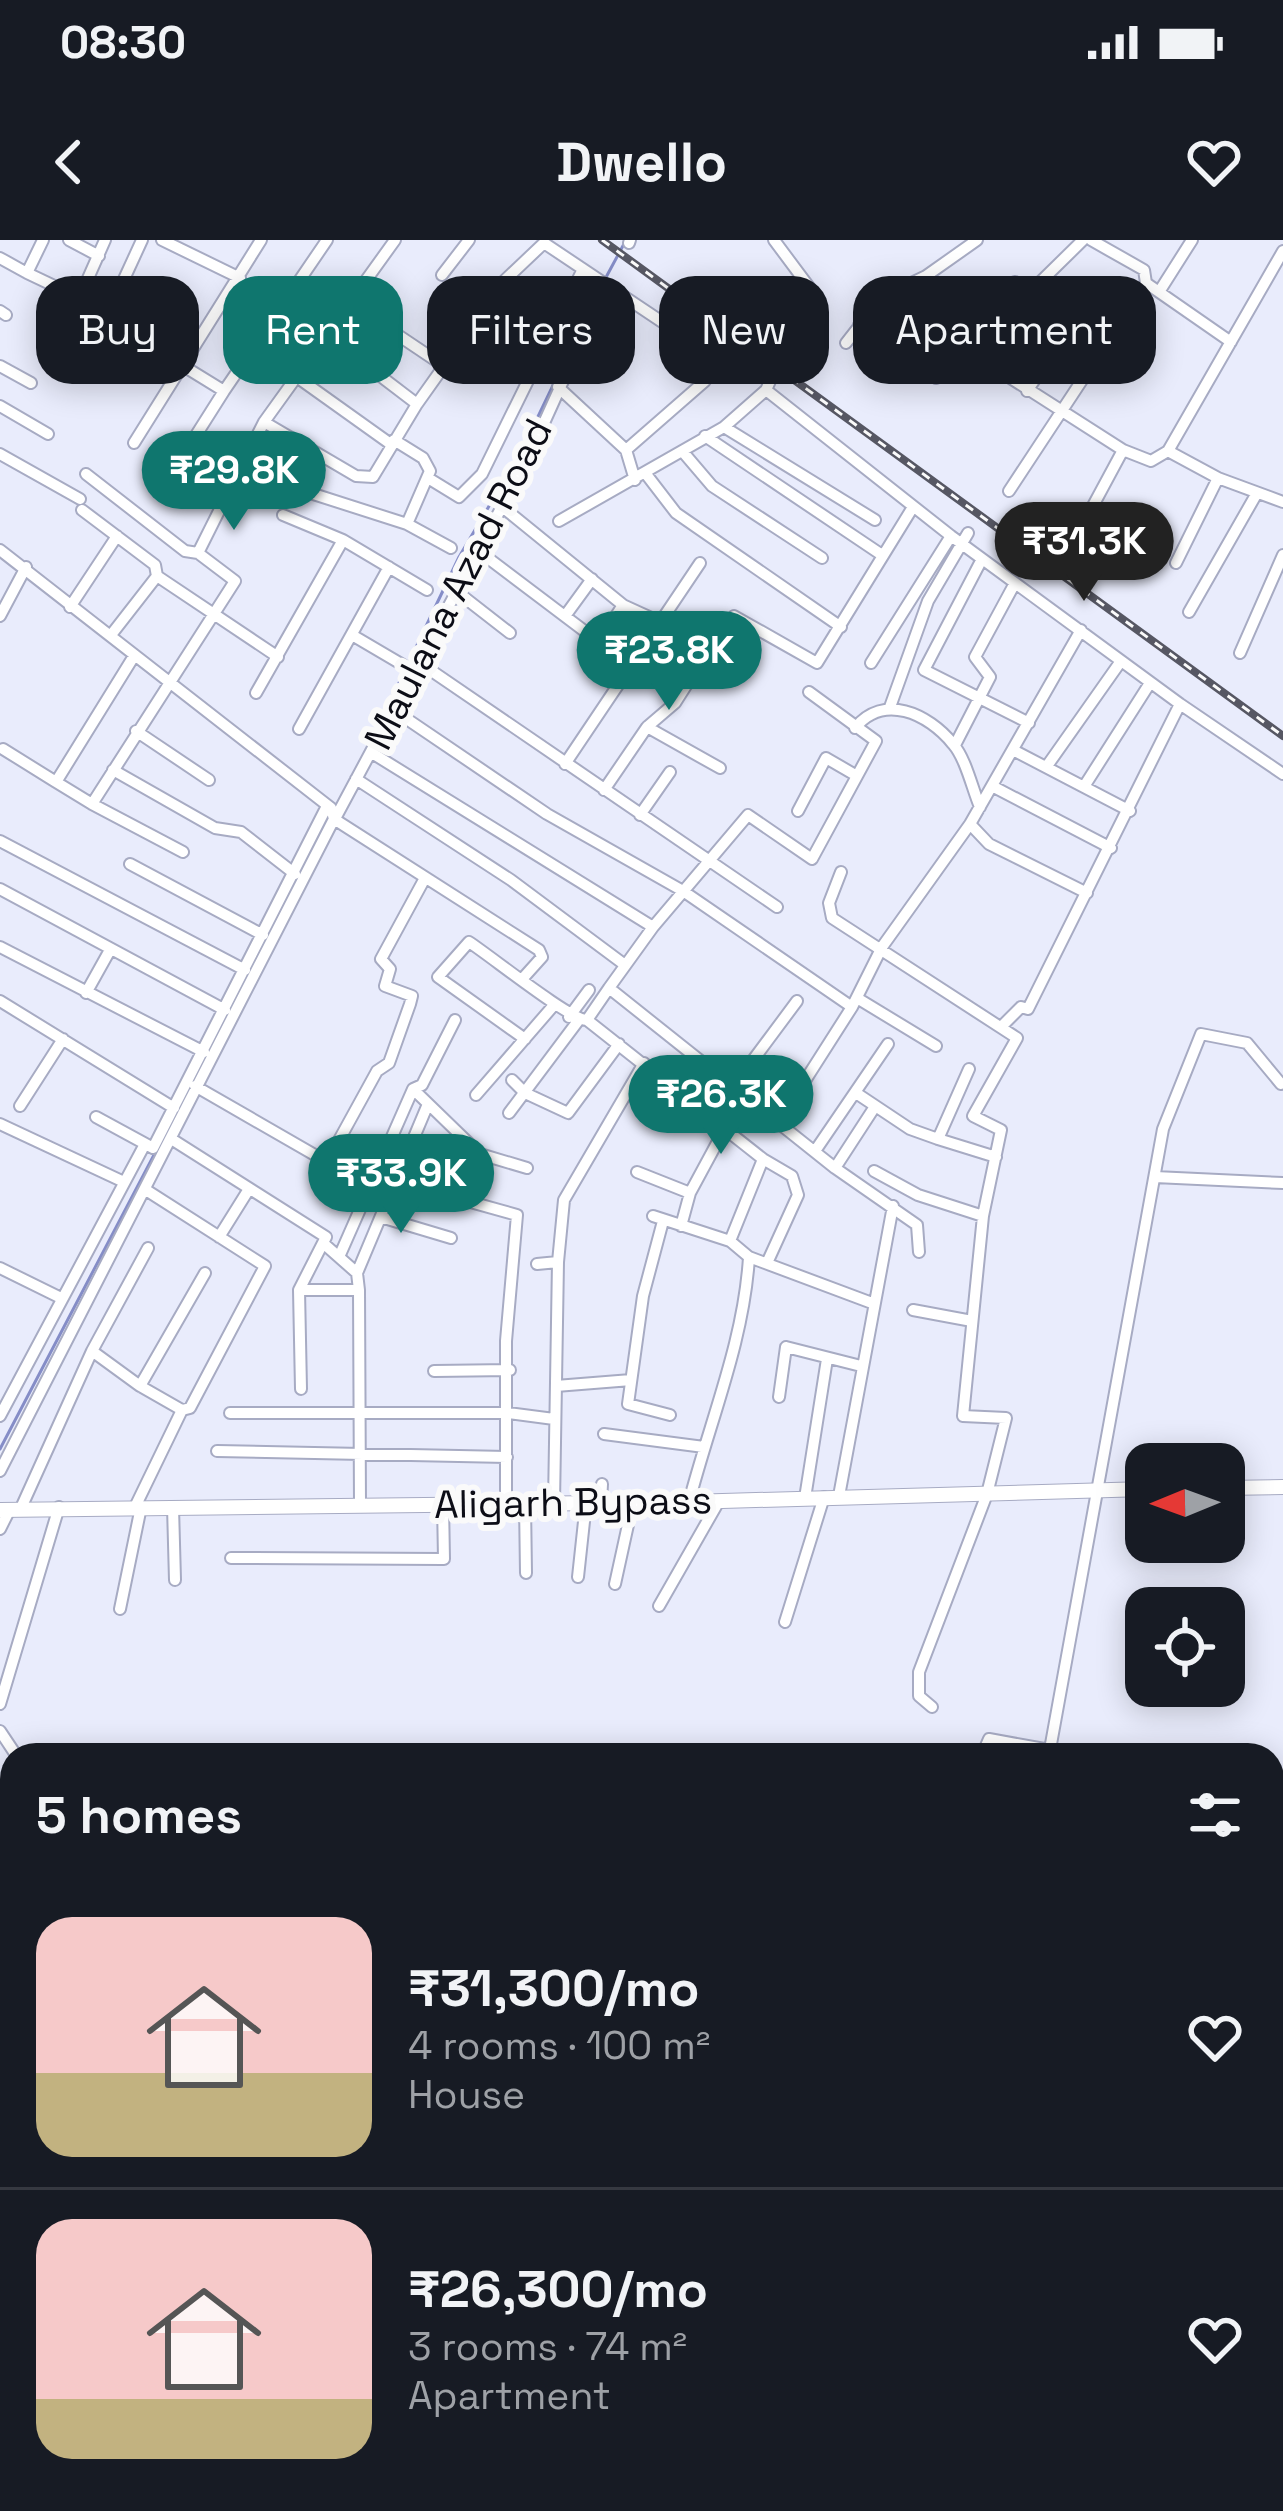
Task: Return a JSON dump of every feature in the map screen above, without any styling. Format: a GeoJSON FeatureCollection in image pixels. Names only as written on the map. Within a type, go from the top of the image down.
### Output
{"type":"FeatureCollection","features":[{"type":"Feature","properties":{"kind":"main road"},"geometry":{"type":"LineString","coordinates":[[1245,1488],[1283,1487]]}},
{"type":"Feature","properties":{"kind":"main road","name":"Aligarh Bypass"},"geometry":{"type":"LineString","coordinates":[[10,1509],[689,1502],[1125,1489]]}},
{"type":"Feature","properties":{"kind":"street"},"geometry":{"type":"LineString","coordinates":[[27,273],[43,240]]}},
{"type":"Feature","properties":{"kind":"street"},"geometry":{"type":"LineString","coordinates":[[69,240],[99,256]]}},
{"type":"Feature","properties":{"kind":"street"},"geometry":{"type":"LineString","coordinates":[[90,276],[105,240]]}},
{"type":"Feature","properties":{"kind":"street"},"geometry":{"type":"LineString","coordinates":[[125,276],[142,240]]}},
{"type":"Feature","properties":{"kind":"street"},"geometry":{"type":"LineString","coordinates":[[162,240],[236,276]]}},
{"type":"Feature","properties":{"kind":"street"},"geometry":{"type":"LineString","coordinates":[[196,254],[201,240]]}},
{"type":"Feature","properties":{"kind":"street"},"geometry":{"type":"LineString","coordinates":[[243,240],[254,252]]}},
{"type":"Feature","properties":{"kind":"street"},"geometry":{"type":"LineString","coordinates":[[241,276],[261,240]]}},
{"type":"Feature","properties":{"kind":"street"},"geometry":{"type":"LineString","coordinates":[[193,440],[327,240]]}},
{"type":"Feature","properties":{"kind":"street"},"geometry":{"type":"LineString","coordinates":[[367,276],[394,240]]}},
{"type":"Feature","properties":{"kind":"street"},"geometry":{"type":"LineString","coordinates":[[442,275],[469,240]]}},
{"type":"Feature","properties":{"kind":"street"},"geometry":{"type":"LineString","coordinates":[[774,240],[801,276]]}},
{"type":"Feature","properties":{"kind":"street"},"geometry":{"type":"LineString","coordinates":[[922,276],[977,240]]}},
{"type":"Feature","properties":{"kind":"street"},"geometry":{"type":"LineString","coordinates":[[1048,276],[1087,240],[1144,270],[1145,276]]}},
{"type":"Feature","properties":{"kind":"street"},"geometry":{"type":"LineString","coordinates":[[1159,292],[1192,240]]}},
{"type":"Feature","properties":{"kind":"street"},"geometry":{"type":"LineString","coordinates":[[509,276],[542,242],[592,276]]}},
{"type":"Feature","properties":{"kind":"street"},"geometry":{"type":"LineString","coordinates":[[1017,384],[1123,450],[1151,461],[1168,451],[1283,251]]}},
{"type":"Feature","properties":{"kind":"street"},"geometry":{"type":"LineString","coordinates":[[0,259],[36,278]]}},
{"type":"Feature","properties":{"kind":"street"},"geometry":{"type":"LineString","coordinates":[[428,478],[459,497],[482,474],[512,423],[509,416],[583,269]]}},
{"type":"Feature","properties":{"kind":"street"},"geometry":{"type":"LineString","coordinates":[[1156,290],[1231,342]]}},
{"type":"Feature","properties":{"kind":"street"},"geometry":{"type":"LineString","coordinates":[[559,521],[724,427],[770,381],[731,352],[704,350],[635,305]]}},
{"type":"Feature","properties":{"kind":"street"},"geometry":{"type":"LineString","coordinates":[[199,344],[223,306]]}},
{"type":"Feature","properties":{"kind":"street"},"geometry":{"type":"LineString","coordinates":[[846,343],[853,333]]}},
{"type":"Feature","properties":{"kind":"street"},"geometry":{"type":"LineString","coordinates":[[0,366],[31,383]]}},
{"type":"Feature","properties":{"kind":"street"},"geometry":{"type":"LineString","coordinates":[[199,376],[224,392]]}},
{"type":"Feature","properties":{"kind":"street"},"geometry":{"type":"LineString","coordinates":[[134,443],[174,384]]}},
{"type":"Feature","properties":{"kind":"street"},"geometry":{"type":"LineString","coordinates":[[198,553],[288,384]]}},
{"type":"Feature","properties":{"kind":"street"},"geometry":{"type":"LineString","coordinates":[[307,384],[423,458],[428,478],[407,524]]}},
{"type":"Feature","properties":{"kind":"street"},"geometry":{"type":"LineString","coordinates":[[391,384],[417,404]]}},
{"type":"Feature","properties":{"kind":"street"},"geometry":{"type":"LineString","coordinates":[[264,422],[366,479],[379,471],[431,384]]}},
{"type":"Feature","properties":{"kind":"street","name":"Maulana Azad Road"},"geometry":{"type":"LineString","coordinates":[[333,812],[372,753],[476,549],[530,456],[559,384]]}},
{"type":"Feature","properties":{"kind":"street"},"geometry":{"type":"LineString","coordinates":[[626,450],[702,384]]}},
{"type":"Feature","properties":{"kind":"street"},"geometry":{"type":"LineString","coordinates":[[1027,391],[1032,384]]}},
{"type":"Feature","properties":{"kind":"street"},"geometry":{"type":"LineString","coordinates":[[1009,491],[1077,384]]}},
{"type":"Feature","properties":{"kind":"street"},"geometry":{"type":"LineString","coordinates":[[558,387],[626,450],[641,477],[676,514],[842,627]]}},
{"type":"Feature","properties":{"kind":"street"},"geometry":{"type":"LineString","coordinates":[[766,390],[913,507],[960,537],[982,559],[1283,774]]}},
{"type":"Feature","properties":{"kind":"street"},"geometry":{"type":"LineString","coordinates":[[0,406],[48,434]]}},
{"type":"Feature","properties":{"kind":"street"},"geometry":{"type":"LineString","coordinates":[[724,427],[875,520]]}},
{"type":"Feature","properties":{"kind":"street"},"geometry":{"type":"LineString","coordinates":[[705,436],[882,554]]}},
{"type":"Feature","properties":{"kind":"street"},"geometry":{"type":"LineString","coordinates":[[1073,543],[1123,450]]}},
{"type":"Feature","properties":{"kind":"street"},"geometry":{"type":"LineString","coordinates":[[1168,451],[1218,478],[1283,502]]}},
{"type":"Feature","properties":{"kind":"street"},"geometry":{"type":"LineString","coordinates":[[683,452],[712,486],[822,558]]}},
{"type":"Feature","properties":{"kind":"street"},"geometry":{"type":"LineString","coordinates":[[0,454],[81,504],[155,566],[157,576],[278,657]]}},
{"type":"Feature","properties":{"kind":"street"},"geometry":{"type":"LineString","coordinates":[[195,469],[228,493]]}},
{"type":"Feature","properties":{"kind":"street"},"geometry":{"type":"LineString","coordinates":[[86,474],[185,551],[198,553],[235,581],[92,804]]}},
{"type":"Feature","properties":{"kind":"street"},"geometry":{"type":"LineString","coordinates":[[1176,563],[1218,478]]}},
{"type":"Feature","properties":{"kind":"street"},"geometry":{"type":"LineString","coordinates":[[307,492],[407,524],[452,548]]}},
{"type":"Feature","properties":{"kind":"street"},"geometry":{"type":"LineString","coordinates":[[1189,612],[1257,493]]}},
{"type":"Feature","properties":{"kind":"street"},"geometry":{"type":"LineString","coordinates":[[500,505],[623,605],[658,621],[733,680]]}},
{"type":"Feature","properties":{"kind":"street"},"geometry":{"type":"LineString","coordinates":[[734,616],[818,663],[913,507]]}},
{"type":"Feature","properties":{"kind":"street"},"geometry":{"type":"LineString","coordinates":[[283,515],[343,540],[427,590]]}},
{"type":"Feature","properties":{"kind":"street"},"geometry":{"type":"LineString","coordinates":[[70,607],[117,536]]}},
{"type":"Feature","properties":{"kind":"street"},"geometry":{"type":"LineString","coordinates":[[871,663],[960,537]]}},
{"type":"Feature","properties":{"kind":"street"},"geometry":{"type":"LineString","coordinates":[[890,707],[928,601],[960,537]]}},
{"type":"Feature","properties":{"kind":"street"},"geometry":{"type":"LineString","coordinates":[[256,693],[343,540]]}},
{"type":"Feature","properties":{"kind":"street"},"geometry":{"type":"LineString","coordinates":[[476,549],[599,642],[623,605]]}},
{"type":"Feature","properties":{"kind":"street"},"geometry":{"type":"LineString","coordinates":[[0,550],[333,812],[425,878],[539,950],[542,957],[524,977]]}},
{"type":"Feature","properties":{"kind":"street"},"geometry":{"type":"LineString","coordinates":[[1240,653],[1283,554]]}},
{"type":"Feature","properties":{"kind":"street"},"geometry":{"type":"LineString","coordinates":[[982,559],[923,670],[1029,723]]}},
{"type":"Feature","properties":{"kind":"street"},"geometry":{"type":"LineString","coordinates":[[565,764],[700,563]]}},
{"type":"Feature","properties":{"kind":"street"},"geometry":{"type":"LineString","coordinates":[[2,608],[26,567]]}},
{"type":"Feature","properties":{"kind":"street"},"geometry":{"type":"LineString","coordinates":[[299,729],[389,567]]}},
{"type":"Feature","properties":{"kind":"street"},"geometry":{"type":"LineString","coordinates":[[111,635],[157,576]]}},
{"type":"Feature","properties":{"kind":"street"},"geometry":{"type":"LineString","coordinates":[[565,616],[592,579]]}},
{"type":"Feature","properties":{"kind":"street"},"geometry":{"type":"LineString","coordinates":[[955,745],[991,676],[974,657],[1015,583]]}},
{"type":"Feature","properties":{"kind":"street"},"geometry":{"type":"LineString","coordinates":[[456,591],[511,633]]}},
{"type":"Feature","properties":{"kind":"street"},"geometry":{"type":"LineString","coordinates":[[778,1124],[855,1003],[882,947],[970,824],[1081,630]]}},
{"type":"Feature","properties":{"kind":"street"},"geometry":{"type":"LineString","coordinates":[[352,635],[403,665]]}},
{"type":"Feature","properties":{"kind":"street"},"geometry":{"type":"LineString","coordinates":[[56,782],[134,656]]}},
{"type":"Feature","properties":{"kind":"street"},"geometry":{"type":"LineString","coordinates":[[604,790],[647,727],[675,704],[703,659]]}},
{"type":"Feature","properties":{"kind":"street"},"geometry":{"type":"LineString","coordinates":[[1046,766],[1121,661]]}},
{"type":"Feature","properties":{"kind":"street"},"geometry":{"type":"LineString","coordinates":[[420,663],[777,907]]}},
{"type":"Feature","properties":{"kind":"street"},"geometry":{"type":"LineString","coordinates":[[1085,784],[1150,683]]}},
{"type":"Feature","properties":{"kind":"street"},"geometry":{"type":"LineString","coordinates":[[509,1113],[578,1019],[609,988],[653,927],[712,864],[748,815],[812,859],[876,741],[809,692]]}},
{"type":"Feature","properties":{"kind":"street"},"geometry":{"type":"LineString","coordinates":[[1002,1026],[1021,1007],[1028,1009],[1180,704]]}},
{"type":"Feature","properties":{"kind":"street"},"geometry":{"type":"LineString","coordinates":[[855,728],[867,712],[890,707],[913,712],[955,745],[980,807]]}},
{"type":"Feature","properties":{"kind":"street"},"geometry":{"type":"LineString","coordinates":[[395,711],[548,814],[683,891],[855,1003],[936,1046]]}},
{"type":"Feature","properties":{"kind":"street"},"geometry":{"type":"LineString","coordinates":[[647,727],[720,768]]}},
{"type":"Feature","properties":{"kind":"street"},"geometry":{"type":"LineString","coordinates":[[136,731],[208,780]]}},
{"type":"Feature","properties":{"kind":"street"},"geometry":{"type":"LineString","coordinates":[[3,749],[92,804],[184,852]]}},
{"type":"Feature","properties":{"kind":"street"},"geometry":{"type":"LineString","coordinates":[[1013,750],[1130,811]]}},
{"type":"Feature","properties":{"kind":"street"},"geometry":{"type":"LineString","coordinates":[[372,753],[653,927]]}},
{"type":"Feature","properties":{"kind":"street"},"geometry":{"type":"LineString","coordinates":[[798,811],[826,758],[857,776]]}},
{"type":"Feature","properties":{"kind":"street"},"geometry":{"type":"LineString","coordinates":[[113,770],[215,828],[241,832],[295,874]]}},
{"type":"Feature","properties":{"kind":"street"},"geometry":{"type":"LineString","coordinates":[[640,815],[670,772]]}},
{"type":"Feature","properties":{"kind":"street"},"geometry":{"type":"LineString","coordinates":[[356,778],[511,880],[625,965]]}},
{"type":"Feature","properties":{"kind":"street"},"geometry":{"type":"LineString","coordinates":[[992,786],[1111,848]]}},
{"type":"Feature","properties":{"kind":"street"},"geometry":{"type":"LineString","coordinates":[[96,1117],[153,1148],[262,935],[333,812]]}},
{"type":"Feature","properties":{"kind":"street"},"geometry":{"type":"LineString","coordinates":[[0,1471],[173,1140],[195,1086],[333,812]]}},
{"type":"Feature","properties":{"kind":"street"},"geometry":{"type":"LineString","coordinates":[[970,824],[989,844],[1088,893]]}},
{"type":"Feature","properties":{"kind":"street"},"geometry":{"type":"LineString","coordinates":[[0,841],[245,970]]}},
{"type":"Feature","properties":{"kind":"street"},"geometry":{"type":"LineString","coordinates":[[130,864],[262,935]]}},
{"type":"Feature","properties":{"kind":"street"},"geometry":{"type":"LineString","coordinates":[[841,872],[829,914],[1017,1038],[973,1116],[1001,1130],[983,1216],[963,1416],[1006,1418],[987,1493],[919,1672],[920,1696],[932,1707]]}},
{"type":"Feature","properties":{"kind":"street"},"geometry":{"type":"LineString","coordinates":[[195,1086],[327,1162],[377,1071],[389,1063],[410,1004],[412,996],[385,986],[390,969],[381,959],[425,878]]}},
{"type":"Feature","properties":{"kind":"street"},"geometry":{"type":"LineString","coordinates":[[0,890],[225,1010]]}},
{"type":"Feature","properties":{"kind":"street"},"geometry":{"type":"LineString","coordinates":[[525,1039],[438,977],[469,942],[524,977],[554,1005],[619,1043],[724,1130],[792,1176],[798,1187],[767,1263]]}},
{"type":"Feature","properties":{"kind":"street"},"geometry":{"type":"LineString","coordinates":[[0,947],[204,1052]]}},
{"type":"Feature","properties":{"kind":"street"},"geometry":{"type":"LineString","coordinates":[[86,993],[110,950]]}},
{"type":"Feature","properties":{"kind":"street"},"geometry":{"type":"LineString","coordinates":[[609,988],[778,1124],[921,1230],[919,1252]]}},
{"type":"Feature","properties":{"kind":"street"},"geometry":{"type":"LineString","coordinates":[[578,1019],[589,990]]}},
{"type":"Feature","properties":{"kind":"street"},"geometry":{"type":"LineString","coordinates":[[734,1087],[797,1000]]}},
{"type":"Feature","properties":{"kind":"street"},"geometry":{"type":"LineString","coordinates":[[0,1001],[174,1108]]}},
{"type":"Feature","properties":{"kind":"street"},"geometry":{"type":"LineString","coordinates":[[476,1095],[554,1005]]}},
{"type":"Feature","properties":{"kind":"street"},"geometry":{"type":"LineString","coordinates":[[339,1257],[413,1089],[422,1085],[455,1020]]}},
{"type":"Feature","properties":{"kind":"street"},"geometry":{"type":"LineString","coordinates":[[1051,1743],[1163,1129],[1201,1034],[1246,1043],[1281,1084]]}},
{"type":"Feature","properties":{"kind":"street"},"geometry":{"type":"LineString","coordinates":[[20,1106],[63,1039]]}},
{"type":"Feature","properties":{"kind":"street"},"geometry":{"type":"LineString","coordinates":[[512,1080],[525,1093],[568,1113],[619,1043]]}},
{"type":"Feature","properties":{"kind":"street"},"geometry":{"type":"LineString","coordinates":[[815,1151],[888,1044]]}},
{"type":"Feature","properties":{"kind":"street"},"geometry":{"type":"LineString","coordinates":[[554,1503],[558,1262],[564,1200],[644,1064]]}},
{"type":"Feature","properties":{"kind":"street"},"geometry":{"type":"LineString","coordinates":[[938,1138],[969,1069]]}},
{"type":"Feature","properties":{"kind":"street"},"geometry":{"type":"LineString","coordinates":[[413,1089],[480,1154],[526,1168]]}},
{"type":"Feature","properties":{"kind":"street"},"geometry":{"type":"LineString","coordinates":[[856,1093],[874,1108],[938,1138],[996,1157]]}},
{"type":"Feature","properties":{"kind":"street"},"geometry":{"type":"LineString","coordinates":[[360,1505],[357,1273],[384,1219],[428,1104]]}},
{"type":"Feature","properties":{"kind":"street"},"geometry":{"type":"LineString","coordinates":[[835,1168],[874,1108]]}},
{"type":"Feature","properties":{"kind":"street"},"geometry":{"type":"LineString","coordinates":[[0,1124],[124,1182]]}},
{"type":"Feature","properties":{"kind":"street"},"geometry":{"type":"LineString","coordinates":[[681,1226],[690,1193],[724,1130]]}},
{"type":"Feature","properties":{"kind":"street"},"geometry":{"type":"LineString","coordinates":[[173,1140],[326,1237],[299,1290],[301,1389]]}},
{"type":"Feature","properties":{"kind":"street"},"geometry":{"type":"LineString","coordinates":[[0,1416],[145,1144]]}},
{"type":"Feature","properties":{"kind":"street"},"geometry":{"type":"LineString","coordinates":[[730,1241],[763,1159]]}},
{"type":"Feature","properties":{"kind":"street"},"geometry":{"type":"LineString","coordinates":[[874,1171],[917,1195],[983,1216]]}},
{"type":"Feature","properties":{"kind":"street"},"geometry":{"type":"LineString","coordinates":[[637,1172],[690,1193]]}},
{"type":"Feature","properties":{"kind":"street"},"geometry":{"type":"LineString","coordinates":[[1155,1177],[1283,1183]]}},
{"type":"Feature","properties":{"kind":"street"},"geometry":{"type":"LineString","coordinates":[[92,1351],[140,1386],[182,1410],[190,1408],[265,1266],[146,1190]]}},
{"type":"Feature","properties":{"kind":"street"},"geometry":{"type":"LineString","coordinates":[[219,1237],[249,1190]]}},
{"type":"Feature","properties":{"kind":"street"},"geometry":{"type":"LineString","coordinates":[[438,1193],[517,1216],[506,1341],[510,1370],[506,1504]]}},
{"type":"Feature","properties":{"kind":"street"},"geometry":{"type":"LineString","coordinates":[[785,1622],[831,1497],[892,1206]]}},
{"type":"Feature","properties":{"kind":"street"},"geometry":{"type":"LineString","coordinates":[[384,1219],[451,1238]]}},
{"type":"Feature","properties":{"kind":"street"},"geometry":{"type":"LineString","coordinates":[[670,1415],[632,1409],[631,1380],[658,1219],[730,1241],[749,1256],[872,1303]]}},
{"type":"Feature","properties":{"kind":"street"},"geometry":{"type":"LineString","coordinates":[[322,1243],[357,1273]]}},
{"type":"Feature","properties":{"kind":"street"},"geometry":{"type":"LineString","coordinates":[[0,1529],[148,1248]]}},
{"type":"Feature","properties":{"kind":"street"},"geometry":{"type":"LineString","coordinates":[[689,1502],[704,1447],[718,1418],[749,1256]]}},
{"type":"Feature","properties":{"kind":"street"},"geometry":{"type":"LineString","coordinates":[[537,1264],[558,1262]]}},
{"type":"Feature","properties":{"kind":"street"},"geometry":{"type":"LineString","coordinates":[[0,1268],[61,1298]]}},
{"type":"Feature","properties":{"kind":"street"},"geometry":{"type":"LineString","coordinates":[[140,1386],[205,1273]]}},
{"type":"Feature","properties":{"kind":"street"},"geometry":{"type":"LineString","coordinates":[[299,1290],[358,1290]]}},
{"type":"Feature","properties":{"kind":"street"},"geometry":{"type":"LineString","coordinates":[[913,1310],[972,1321]]}},
{"type":"Feature","properties":{"kind":"street"},"geometry":{"type":"LineString","coordinates":[[779,1397],[786,1347],[861,1366]]}},
{"type":"Feature","properties":{"kind":"street"},"geometry":{"type":"LineString","coordinates":[[805,1498],[826,1359]]}},
{"type":"Feature","properties":{"kind":"street"},"geometry":{"type":"LineString","coordinates":[[434,1371],[510,1370]]}},
{"type":"Feature","properties":{"kind":"street"},"geometry":{"type":"LineString","coordinates":[[556,1386],[631,1380]]}},
{"type":"Feature","properties":{"kind":"street"},"geometry":{"type":"LineString","coordinates":[[120,1609],[138,1507],[182,1410]]}},
{"type":"Feature","properties":{"kind":"street"},"geometry":{"type":"LineString","coordinates":[[230,1413],[508,1413],[554,1419]]}},
{"type":"Feature","properties":{"kind":"street"},"geometry":{"type":"LineString","coordinates":[[604,1434],[704,1447]]}},
{"type":"Feature","properties":{"kind":"street"},"geometry":{"type":"LineString","coordinates":[[217,1451],[507,1457]]}},
{"type":"Feature","properties":{"kind":"street"},"geometry":{"type":"LineString","coordinates":[[578,1577],[593,1503],[602,1484]]}},
{"type":"Feature","properties":{"kind":"street"},"geometry":{"type":"LineString","coordinates":[[659,1606],[719,1501]]}},
{"type":"Feature","properties":{"kind":"street"},"geometry":{"type":"LineString","coordinates":[[615,1584],[633,1502]]}},
{"type":"Feature","properties":{"kind":"street"},"geometry":{"type":"LineString","coordinates":[[231,1558],[444,1559],[443,1504]]}},
{"type":"Feature","properties":{"kind":"street"},"geometry":{"type":"LineString","coordinates":[[525,1504],[526,1573]]}},
{"type":"Feature","properties":{"kind":"street"},"geometry":{"type":"LineString","coordinates":[[0,1704],[59,1507]]}},
{"type":"Feature","properties":{"kind":"street"},"geometry":{"type":"LineString","coordinates":[[173,1507],[175,1580]]}},
{"type":"Feature","properties":{"kind":"waterway"},"geometry":{"type":"LineString","coordinates":[[607,276],[625,242]]}},
{"type":"Feature","properties":{"kind":"waterway"},"geometry":{"type":"LineString","coordinates":[[379,725],[459,557],[521,452],[554,384]]}},
{"type":"Feature","properties":{"kind":"waterway"},"geometry":{"type":"LineString","coordinates":[[218,1033],[274,924]]}},
{"type":"Feature","properties":{"kind":"waterway"},"geometry":{"type":"LineString","coordinates":[[0,1449],[155,1153]]}},
{"type":"Feature","properties":{"kind":"railway"},"geometry":{"type":"LineString","coordinates":[[602,240],[1283,736]]}}]}
